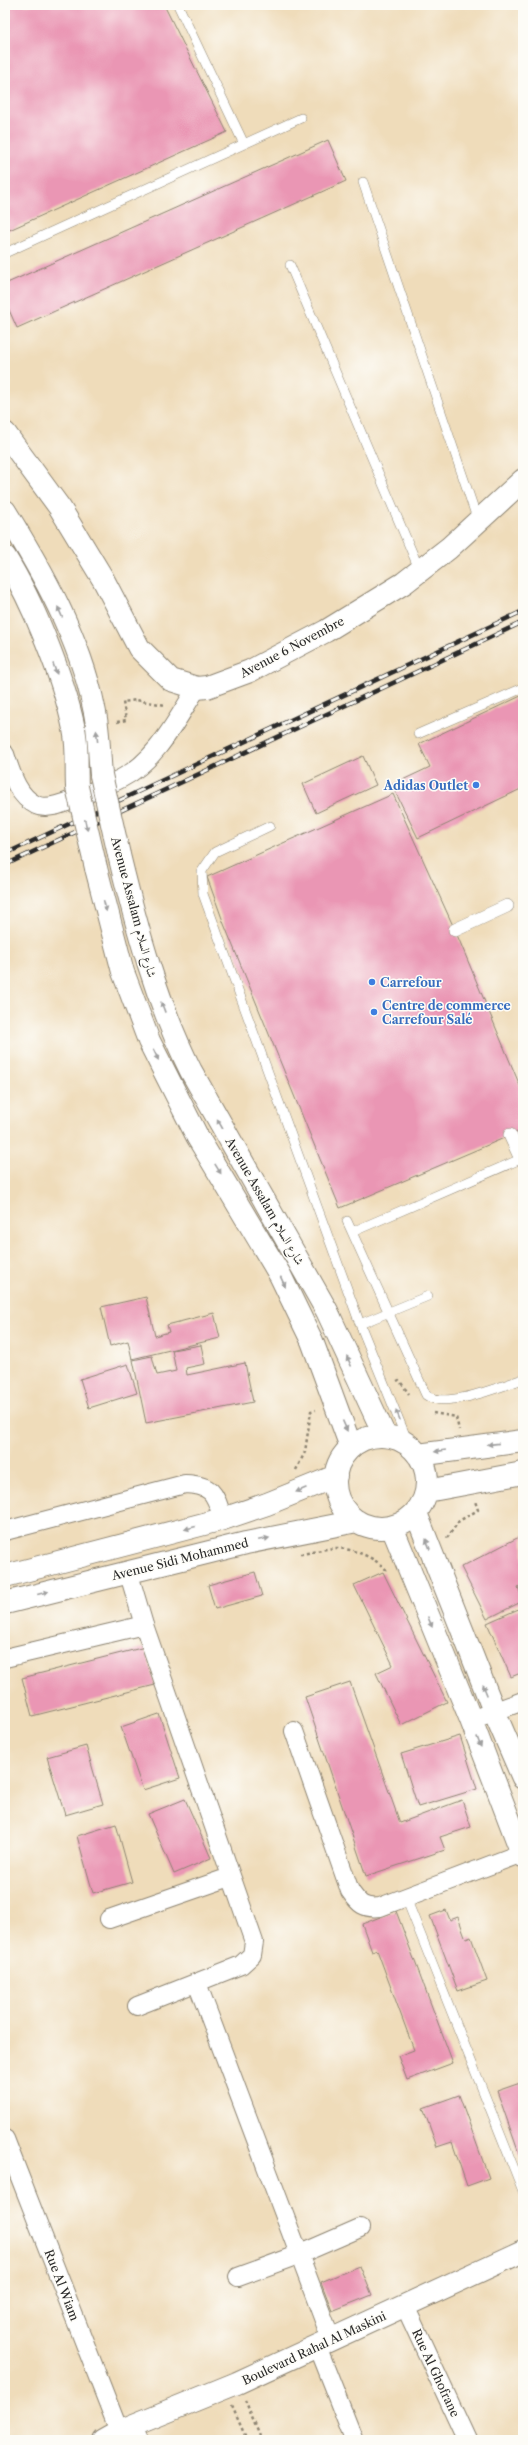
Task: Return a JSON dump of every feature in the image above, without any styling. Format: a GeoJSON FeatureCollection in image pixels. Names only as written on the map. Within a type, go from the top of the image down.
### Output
{"type":"FeatureCollection","features":[{"type":"Feature","properties":{"kind":"street","name":"Avenue 6 Novembre"},"geometry":{"type":"LineString","coordinates":[[5,433],[60,508],[103,580],[139,648],[171,680],[196,688],[207,687],[257,668],[326,631],[420,571],[478,522],[523,480]]}},
{"type":"Feature","properties":{"kind":"street","name":"Avenue Assalam شارع السلام"},"geometry":{"type":"LineString","coordinates":[[5,511],[49,588],[81,663],[94,708],[101,774],[137,930],[159,998],[177,1042],[191,1072],[327,1311],[385,1436]]}},
{"type":"Feature","properties":{"kind":"street","name":"Avenue Assalam شارع السلام"},"geometry":{"type":"LineString","coordinates":[[5,556],[30,603],[64,693],[74,730],[78,787],[96,868],[123,972],[150,1041],[197,1136],[280,1275],[312,1341],[351,1447]]}},
{"type":"Feature","properties":{"kind":"street"},"geometry":{"type":"LineString","coordinates":[[5,754],[19,790],[30,801],[39,806],[63,804],[122,778],[136,768],[152,753],[196,688]]}},
{"type":"Feature","properties":{"kind":"street"},"geometry":{"type":"LineString","coordinates":[[455,930],[507,906]]}},
{"type":"Feature","properties":{"kind":"street"},"geometry":{"type":"LineString","coordinates":[[510,1135],[522,1159]]}},
{"type":"Feature","properties":{"kind":"street"},"geometry":{"type":"LineString","coordinates":[[414,1450],[426,1472],[427,1491],[424,1500],[416,1513],[406,1522],[392,1527],[376,1528],[357,1521],[348,1514],[339,1501],[336,1491],[336,1476],[342,1458],[351,1447],[370,1438],[385,1436],[414,1450],[523,1441]]}},
{"type":"Feature","properties":{"kind":"street"},"geometry":{"type":"LineString","coordinates":[[427,1491],[523,1473]]}},
{"type":"Feature","properties":{"kind":"street"},"geometry":{"type":"LineString","coordinates":[[5,1576],[223,1520],[336,1476]]}},
{"type":"Feature","properties":{"kind":"street"},"geometry":{"type":"LineString","coordinates":[[5,1531],[185,1484],[208,1488],[214,1495],[223,1520]]}},
{"type":"Feature","properties":{"kind":"street"},"geometry":{"type":"LineString","coordinates":[[416,1513],[494,1711],[523,1778]]}},
{"type":"Feature","properties":{"kind":"street","name":"Avenue Sidi Mohammed"},"geometry":{"type":"LineString","coordinates":[[5,1603],[128,1571],[293,1533],[357,1521]]}},
{"type":"Feature","properties":{"kind":"street"},"geometry":{"type":"LineString","coordinates":[[294,1731],[316,1800],[350,1891],[358,1902],[368,1908],[380,1907],[522,1855],[471,1720],[392,1527]]}},
{"type":"Feature","properties":{"kind":"street"},"geometry":{"type":"LineString","coordinates":[[128,1571],[144,1625],[230,1876],[252,1932],[254,1942],[252,1955],[241,1965],[137,2006]]}},
{"type":"Feature","properties":{"kind":"street"},"geometry":{"type":"LineString","coordinates":[[5,1658],[144,1625]]}},
{"type":"Feature","properties":{"kind":"street"},"geometry":{"type":"LineString","coordinates":[[471,1720],[523,1701]]}},
{"type":"Feature","properties":{"kind":"street"},"geometry":{"type":"LineString","coordinates":[[109,1919],[230,1876]]}},
{"type":"Feature","properties":{"kind":"street"},"geometry":{"type":"LineString","coordinates":[[198,1983],[298,2255],[354,2440]]}},
{"type":"Feature","properties":{"kind":"street","name":"Rue Al Wiam"},"geometry":{"type":"LineString","coordinates":[[5,2138],[123,2434]]}},
{"type":"Feature","properties":{"kind":"street"},"geometry":{"type":"LineString","coordinates":[[238,2277],[298,2255],[360,2228]]}},
{"type":"Feature","properties":{"kind":"street","name":"Boulevard Rahal Al Maskini"},"geometry":{"type":"LineString","coordinates":[[123,2434],[231,2386],[523,2251]]}},
{"type":"Feature","properties":{"kind":"street","name":"Rue Al Ghofrane"},"geometry":{"type":"LineString","coordinates":[[405,2306],[467,2440]]}},
{"type":"Feature","properties":{"kind":"lane"},"geometry":{"type":"LineString","coordinates":[[178,5],[244,144]]}},
{"type":"Feature","properties":{"kind":"lane"},"geometry":{"type":"LineString","coordinates":[[5,253],[302,118]]}},
{"type":"Feature","properties":{"kind":"lane"},"geometry":{"type":"LineString","coordinates":[[363,182],[478,522]]}},
{"type":"Feature","properties":{"kind":"lane"},"geometry":{"type":"LineString","coordinates":[[290,265],[420,571]]}},
{"type":"Feature","properties":{"kind":"lane"},"geometry":{"type":"LineString","coordinates":[[418,734],[523,688]]}},
{"type":"Feature","properties":{"kind":"lane"},"geometry":{"type":"LineString","coordinates":[[270,826],[215,852],[202,870],[203,894],[360,1324],[414,1450]]}},
{"type":"Feature","properties":{"kind":"lane"},"geometry":{"type":"LineString","coordinates":[[352,1232],[471,1178],[522,1159]]}},
{"type":"Feature","properties":{"kind":"lane"},"geometry":{"type":"LineString","coordinates":[[347,1221],[426,1396],[431,1400],[442,1401],[471,1395],[523,1379]]}},
{"type":"Feature","properties":{"kind":"lane"},"geometry":{"type":"LineString","coordinates":[[360,1324],[428,1296]]}},
{"type":"Feature","properties":{"kind":"lane"},"geometry":{"type":"LineString","coordinates":[[406,1898],[523,2190]]}},
{"type":"Feature","properties":{"kind":"path"},"geometry":{"type":"LineString","coordinates":[[96,728],[126,720],[123,702],[136,700],[183,709]]}},
{"type":"Feature","properties":{"kind":"path"},"geometry":{"type":"LineString","coordinates":[[294,1473],[304,1452],[311,1411],[336,1405]]}},
{"type":"Feature","properties":{"kind":"path"},"geometry":{"type":"LineString","coordinates":[[445,1543],[459,1521],[478,1510],[470,1483]]}},
{"type":"Feature","properties":{"kind":"path"},"geometry":{"type":"LineString","coordinates":[[293,1533],[300,1554],[336,1548],[350,1550],[375,1561],[391,1577]]}},
{"type":"Feature","properties":{"kind":"path"},"geometry":{"type":"LineString","coordinates":[[231,2386],[247,2440]]}},
{"type":"Feature","properties":{"kind":"path"},"geometry":{"type":"LineString","coordinates":[[231,2386],[262,2440]]}},
{"type":"Feature","properties":{"kind":"building"},"geometry":{"type":"Polygon","coordinates":[[[5,5],[164,5],[227,132],[5,232],[5,5]]]}},
{"type":"Feature","properties":{"kind":"building"},"geometry":{"type":"Polygon","coordinates":[[[328,140],[346,181],[17,328],[5,301],[5,284],[328,140]]]}},
{"type":"Feature","properties":{"kind":"building"},"geometry":{"type":"Polygon","coordinates":[[[523,695],[523,788],[418,838],[392,785],[430,767],[419,744],[523,695]]]}},
{"type":"Feature","properties":{"kind":"building"},"geometry":{"type":"Polygon","coordinates":[[[363,756],[376,785],[316,813],[303,784],[363,756]]]}},
{"type":"Feature","properties":{"kind":"building","name":"Centre de commerce Carrefour Salé"},"geometry":{"type":"Polygon","coordinates":[[[393,794],[455,930],[523,1093],[523,1130],[340,1208],[224,924],[207,877],[393,794]]]}},
{"type":"Feature","properties":{"kind":"building"},"geometry":{"type":"Polygon","coordinates":[[[146,1297],[155,1336],[169,1332],[167,1325],[214,1313],[220,1338],[132,1359],[128,1341],[110,1346],[101,1307],[146,1297]]]}},
{"type":"Feature","properties":{"kind":"building"},"geometry":{"type":"Polygon","coordinates":[[[201,1345],[205,1364],[186,1368],[187,1375],[245,1363],[253,1402],[146,1423],[133,1360],[152,1356],[157,1375],[176,1371],[172,1350],[201,1345]]]}},
{"type":"Feature","properties":{"kind":"building"},"geometry":{"type":"Polygon","coordinates":[[[128,1364],[137,1393],[89,1408],[80,1379],[128,1364]]]}},
{"type":"Feature","properties":{"kind":"building"},"geometry":{"type":"Polygon","coordinates":[[[523,1535],[523,1584],[518,1587],[523,1601],[487,1619],[461,1567],[523,1535]]]}},
{"type":"Feature","properties":{"kind":"building"},"geometry":{"type":"Polygon","coordinates":[[[255,1572],[262,1596],[215,1609],[208,1585],[255,1572]]]}},
{"type":"Feature","properties":{"kind":"building"},"geometry":{"type":"Polygon","coordinates":[[[383,1572],[447,1702],[401,1725],[376,1673],[393,1665],[354,1585],[383,1572]]]}},
{"type":"Feature","properties":{"kind":"building"},"geometry":{"type":"Polygon","coordinates":[[[523,1607],[523,1672],[511,1677],[487,1623],[523,1607]]]}},
{"type":"Feature","properties":{"kind":"building"},"geometry":{"type":"Polygon","coordinates":[[[145,1647],[155,1685],[32,1716],[22,1678],[145,1647]]]}},
{"type":"Feature","properties":{"kind":"building"},"geometry":{"type":"Polygon","coordinates":[[[350,1682],[400,1823],[462,1800],[471,1827],[440,1837],[445,1850],[366,1876],[305,1697],[350,1682]]]}},
{"type":"Feature","properties":{"kind":"building"},"geometry":{"type":"Polygon","coordinates":[[[159,1714],[180,1778],[143,1790],[121,1727],[159,1714]]]}},
{"type":"Feature","properties":{"kind":"building"},"geometry":{"type":"Polygon","coordinates":[[[460,1736],[477,1789],[418,1807],[401,1754],[460,1736]]]}},
{"type":"Feature","properties":{"kind":"building"},"geometry":{"type":"Polygon","coordinates":[[[86,1746],[103,1804],[65,1815],[47,1757],[86,1746]]]}},
{"type":"Feature","properties":{"kind":"building"},"geometry":{"type":"Polygon","coordinates":[[[185,1799],[211,1858],[174,1874],[148,1814],[185,1799]]]}},
{"type":"Feature","properties":{"kind":"building"},"geometry":{"type":"Polygon","coordinates":[[[116,1824],[132,1882],[93,1893],[77,1836],[116,1824]]]}},
{"type":"Feature","properties":{"kind":"building"},"geometry":{"type":"Polygon","coordinates":[[[446,1910],[450,1920],[458,1917],[466,1939],[471,1937],[487,1981],[458,1991],[430,1916],[446,1910]]]}},
{"type":"Feature","properties":{"kind":"building"},"geometry":{"type":"Polygon","coordinates":[[[396,1911],[453,2063],[407,2080],[398,2056],[414,2050],[377,1950],[372,1952],[362,1924],[396,1911]]]}},
{"type":"Feature","properties":{"kind":"building"},"geometry":{"type":"Polygon","coordinates":[[[523,2082],[523,2165],[497,2091],[523,2082]]]}},
{"type":"Feature","properties":{"kind":"building"},"geometry":{"type":"Polygon","coordinates":[[[459,2095],[489,2178],[467,2186],[452,2142],[437,2147],[423,2108],[459,2095]]]}},
{"type":"Feature","properties":{"kind":"building"},"geometry":{"type":"Polygon","coordinates":[[[360,2266],[372,2295],[332,2311],[321,2282],[360,2266]]]}},
{"type":"Feature","properties":{"kind":"railway"},"geometry":{"type":"LineString","coordinates":[[5,854],[523,611]]}},
{"type":"Feature","properties":{"kind":"railway"},"geometry":{"type":"LineString","coordinates":[[5,865],[523,622]]}},
{"type":"Feature","properties":{"kind":"place","name":"Adidas Outlet"},"geometry":{"type":"Point","coordinates":[476,785]}},
{"type":"Feature","properties":{"kind":"place","name":"Carrefour"},"geometry":{"type":"Point","coordinates":[372,982]}},
{"type":"Feature","properties":{"kind":"place","name":"Centre de commerce Carrefour Salé"},"geometry":{"type":"Point","coordinates":[374,1012]}}]}
